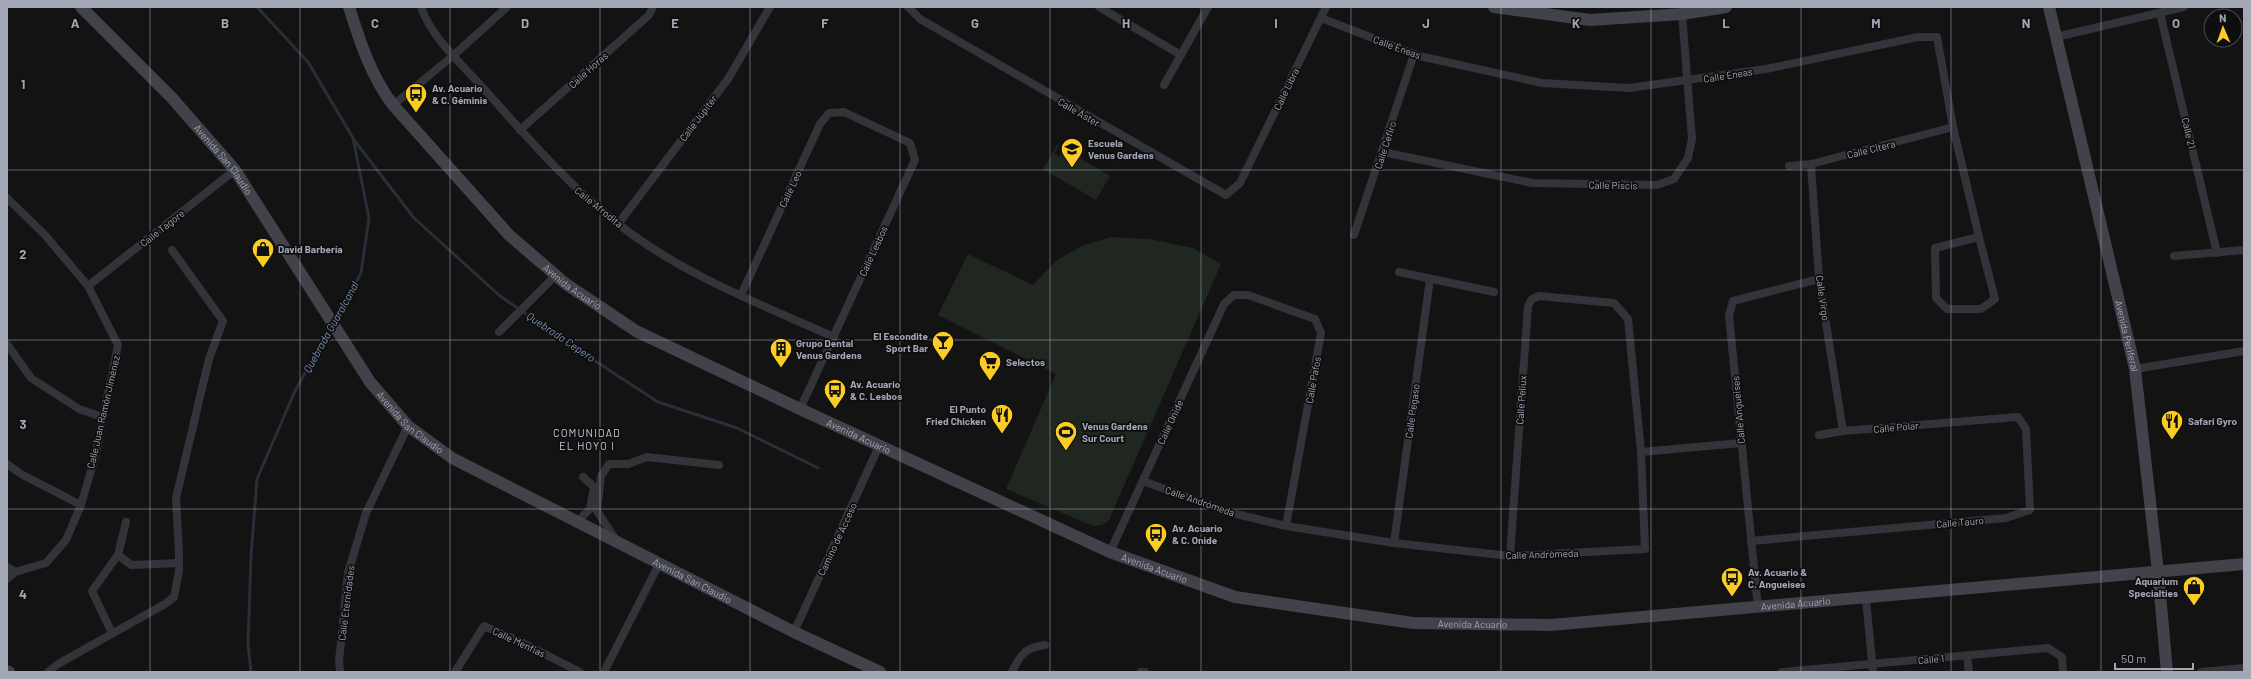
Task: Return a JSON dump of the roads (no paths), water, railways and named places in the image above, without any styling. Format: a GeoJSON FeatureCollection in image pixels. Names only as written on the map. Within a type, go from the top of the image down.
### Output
{"type":"FeatureCollection","features":[{"type":"Feature","properties":{"kind":"street","name":"Avenida San Claudio"},"geometry":{"type":"LineString","coordinates":[[81,7],[172,98],[235,170],[370,382],[408,426],[452,458],[794,632],[880,672]]}},
{"type":"Feature","properties":{"kind":"street","name":"Avenida Acuario"},"geometry":{"type":"LineString","coordinates":[[349,7],[363,50],[382,91],[393,105],[510,235],[566,284],[636,331],[879,446],[1110,552],[1235,597],[1413,623],[1551,625],[1758,608],[2244,564]]}},
{"type":"Feature","properties":{"kind":"street","name":"Calle Afrodita"},"geometry":{"type":"LineString","coordinates":[[421,7],[425,20],[520,130],[568,182],[618,224],[671,260],[742,295],[834,337]]}},
{"type":"Feature","properties":{"kind":"street"},"geometry":{"type":"LineString","coordinates":[[393,105],[454,55],[507,7]]}},
{"type":"Feature","properties":{"kind":"street","name":"Calle Horas"},"geometry":{"type":"LineString","coordinates":[[520,130],[649,15],[653,7]]}},
{"type":"Feature","properties":{"kind":"street","name":"Calle Júpiter"},"geometry":{"type":"LineString","coordinates":[[618,224],[728,79],[770,7]]}},
{"type":"Feature","properties":{"kind":"street","name":"Calle Áster"},"geometry":{"type":"LineString","coordinates":[[908,7],[927,23],[1226,195],[1240,183],[1246,171]]}},
{"type":"Feature","properties":{"kind":"street"},"geometry":{"type":"LineString","coordinates":[[1098,7],[1181,55]]}},
{"type":"Feature","properties":{"kind":"street"},"geometry":{"type":"LineString","coordinates":[[1164,85],[1208,7]]}},
{"type":"Feature","properties":{"kind":"street","name":"Calle Libra"},"geometry":{"type":"LineString","coordinates":[[1246,171],[1326,7]]}},
{"type":"Feature","properties":{"kind":"street"},"geometry":{"type":"LineString","coordinates":[[1494,7],[1590,20],[1682,14],[1726,7]]}},
{"type":"Feature","properties":{"kind":"street","name":"Avenida Periferal"},"geometry":{"type":"LineString","coordinates":[[2049,7],[2135,369],[2158,572],[2167,672]]}},
{"type":"Feature","properties":{"kind":"street"},"geometry":{"type":"LineString","coordinates":[[2056,37],[2184,7]]}},
{"type":"Feature","properties":{"kind":"street","name":"Calle 21"},"geometry":{"type":"LineString","coordinates":[[2160,12],[2218,253]]}},
{"type":"Feature","properties":{"kind":"street","name":"Calle Piscis"},"geometry":{"type":"LineString","coordinates":[[1383,152],[1532,183],[1657,185],[1674,179],[1688,158],[1692,139],[1686,81],[1682,14]]}},
{"type":"Feature","properties":{"kind":"street","name":"Calle Éneas"},"geometry":{"type":"LineString","coordinates":[[1320,18],[1414,54],[1542,83],[1629,88],[1766,69],[1918,37],[1937,37],[1953,127],[1995,299],[1981,309],[1947,309],[1936,298],[1935,248],[1979,237]]}},
{"type":"Feature","properties":{"kind":"street","name":"Calle Cefiro"},"geometry":{"type":"LineString","coordinates":[[1354,234],[1383,152],[1414,54]]}},
{"type":"Feature","properties":{"kind":"street","name":"Calle Leo"},"geometry":{"type":"LineString","coordinates":[[742,295],[820,124],[829,113],[844,112],[859,119]]}},
{"type":"Feature","properties":{"kind":"street","name":"Calle Lesbos"},"geometry":{"type":"LineString","coordinates":[[800,409],[915,160],[910,143],[859,119]]}},
{"type":"Feature","properties":{"kind":"street","name":"Calle Citera"},"geometry":{"type":"LineString","coordinates":[[1789,166],[1811,164],[1953,127]]}},
{"type":"Feature","properties":{"kind":"street","name":"Calle Virgo"},"geometry":{"type":"LineString","coordinates":[[1811,164],[1819,279],[1843,431]]}},
{"type":"Feature","properties":{"kind":"street","name":"Calle Tagore"},"geometry":{"type":"LineString","coordinates":[[88,286],[235,170]]}},
{"type":"Feature","properties":{"kind":"street","name":"Calle Juan Ramón Jiménez"},"geometry":{"type":"LineString","coordinates":[[7,198],[45,235],[88,286],[118,345],[95,456],[81,505],[66,540],[46,563],[15,572],[7,579]]}},
{"type":"Feature","properties":{"kind":"street"},"geometry":{"type":"LineString","coordinates":[[48,672],[58,664],[112,632],[165,604],[174,597],[179,563],[176,498],[209,359],[223,322],[172,250]]}},
{"type":"Feature","properties":{"kind":"street"},"geometry":{"type":"LineString","coordinates":[[2174,256],[2244,250]]}},
{"type":"Feature","properties":{"kind":"street"},"geometry":{"type":"LineString","coordinates":[[1399,272],[1494,292]]}},
{"type":"Feature","properties":{"kind":"street"},"geometry":{"type":"LineString","coordinates":[[499,332],[556,275]]}},
{"type":"Feature","properties":{"kind":"street","name":"Calle Pegaso"},"geometry":{"type":"LineString","coordinates":[[1394,543],[1430,279]]}},
{"type":"Feature","properties":{"kind":"street","name":"Calle Angueises"},"geometry":{"type":"LineString","coordinates":[[1758,608],[1729,316],[1732,301],[1819,279]]}},
{"type":"Feature","properties":{"kind":"street","name":"Calle Onide"},"geometry":{"type":"LineString","coordinates":[[1110,552],[1224,304],[1234,295]]}},
{"type":"Feature","properties":{"kind":"street","name":"Calle Pafos"},"geometry":{"type":"LineString","coordinates":[[1234,295],[1248,295],[1315,319],[1321,333],[1286,526]]}},
{"type":"Feature","properties":{"kind":"street","name":"Calle Peliux"},"geometry":{"type":"LineString","coordinates":[[1510,556],[1528,306],[1532,299],[1539,296],[1585,300]]}},
{"type":"Feature","properties":{"kind":"street","name":"Calle Andrómeda"},"geometry":{"type":"LineString","coordinates":[[1143,481],[1224,511],[1286,526],[1394,543],[1510,556],[1645,549],[1641,452],[1628,319],[1614,303],[1585,300]]}},
{"type":"Feature","properties":{"kind":"street"},"geometry":{"type":"LineString","coordinates":[[7,344],[31,378],[79,409],[102,418]]}},
{"type":"Feature","properties":{"kind":"street"},"geometry":{"type":"LineString","coordinates":[[2135,369],[2244,351]]}},
{"type":"Feature","properties":{"kind":"street","name":"Calle Tauro"},"geometry":{"type":"LineString","coordinates":[[1751,541],[2006,518],[2030,510],[2026,429],[2018,418],[1974,421]]}},
{"type":"Feature","properties":{"kind":"street","name":"Calle Polar"},"geometry":{"type":"LineString","coordinates":[[1819,435],[1843,431],[1974,421]]}},
{"type":"Feature","properties":{"kind":"street","name":"Calle Eternidades"},"geometry":{"type":"LineString","coordinates":[[340,672],[339,661],[348,572],[366,513],[408,426]]}},
{"type":"Feature","properties":{"kind":"street"},"geometry":{"type":"LineString","coordinates":[[1641,452],[1741,443]]}},
{"type":"Feature","properties":{"kind":"street","name":"Camino de Acceso"},"geometry":{"type":"LineString","coordinates":[[794,632],[879,446]]}},
{"type":"Feature","properties":{"kind":"street"},"geometry":{"type":"LineString","coordinates":[[618,543],[597,511],[601,476],[609,464],[628,464],[647,457],[719,465]]}},
{"type":"Feature","properties":{"kind":"street"},"geometry":{"type":"LineString","coordinates":[[7,464],[21,474],[81,505]]}},
{"type":"Feature","properties":{"kind":"street"},"geometry":{"type":"LineString","coordinates":[[577,522],[590,509],[594,487],[583,477]]}},
{"type":"Feature","properties":{"kind":"street"},"geometry":{"type":"LineString","coordinates":[[112,632],[92,591],[118,555],[126,522]]}},
{"type":"Feature","properties":{"kind":"street"},"geometry":{"type":"LineString","coordinates":[[118,555],[131,565],[179,563]]}},
{"type":"Feature","properties":{"kind":"street"},"geometry":{"type":"LineString","coordinates":[[604,672],[659,564]]}},
{"type":"Feature","properties":{"kind":"street"},"geometry":{"type":"LineString","coordinates":[[7,567],[15,572]]}},
{"type":"Feature","properties":{"kind":"street"},"geometry":{"type":"LineString","coordinates":[[1866,598],[1873,668]]}},
{"type":"Feature","properties":{"kind":"street","name":"Calle Menfias"},"geometry":{"type":"LineString","coordinates":[[455,672],[484,626],[523,642],[580,672]]}},
{"type":"Feature","properties":{"kind":"street"},"geometry":{"type":"LineString","coordinates":[[1012,672],[1019,657],[1034,646],[1045,646]]}},
{"type":"Feature","properties":{"kind":"street","name":"Calle 1"},"geometry":{"type":"LineString","coordinates":[[1782,672],[1873,668],[1967,656],[2048,648],[2062,657],[2063,672]]}},
{"type":"Feature","properties":{"kind":"street"},"geometry":{"type":"LineString","coordinates":[[1967,656],[1969,672]]}},
{"type":"Feature","properties":{"kind":"street"},"geometry":{"type":"LineString","coordinates":[[2201,672],[2244,668]]}},
{"type":"Feature","properties":{"kind":"waterway","name":"Quebrada Guaralcanal"},"geometry":{"type":"LineString","coordinates":[[257,7],[308,62],[353,138],[369,218],[361,273],[335,320]]}},
{"type":"Feature","properties":{"kind":"waterway","name":"Quebrada Cepero"},"geometry":{"type":"LineString","coordinates":[[354,140],[414,218],[500,296],[658,402],[737,428],[818,468]]}},
{"type":"Feature","properties":{"kind":"waterway","name":"Quebrada Guaralcanal"},"geometry":{"type":"LineString","coordinates":[[251,672],[248,643],[251,556],[257,479],[295,391],[331,327]]}},
{"type":"Feature","properties":{"kind":"place","name":"Av. Acuario & C. Géminis"},"geometry":{"type":"Point","coordinates":[416,114]}},
{"type":"Feature","properties":{"kind":"place","name":"Escuela Venus Gardens"},"geometry":{"type":"Point","coordinates":[1072,168]}},
{"type":"Feature","properties":{"kind":"place","name":"David Barbería"},"geometry":{"type":"Point","coordinates":[263,268]}},
{"type":"Feature","properties":{"kind":"place","name":"El Escondite Sport Bar"},"geometry":{"type":"Point","coordinates":[943,362]}},
{"type":"Feature","properties":{"kind":"place","name":"Grupo Dental Venus Gardens"},"geometry":{"type":"Point","coordinates":[781,368]}},
{"type":"Feature","properties":{"kind":"place","name":"Selectos"},"geometry":{"type":"Point","coordinates":[990,382]}},
{"type":"Feature","properties":{"kind":"place","name":"Av. Acuario & C. Lesbos"},"geometry":{"type":"Point","coordinates":[835,410]}},
{"type":"Feature","properties":{"kind":"place","name":"El Punto Fried Chicken"},"geometry":{"type":"Point","coordinates":[1002,434]}},
{"type":"Feature","properties":{"kind":"place","name":"Safari Gyro"},"geometry":{"type":"Point","coordinates":[2172,440]}},
{"type":"Feature","properties":{"kind":"place","name":"Venus Gardens Sur Court"},"geometry":{"type":"Point","coordinates":[1066,452]}},
{"type":"Feature","properties":{"kind":"place","name":"Av. Acuario & C. Onide"},"geometry":{"type":"Point","coordinates":[1156,554]}},
{"type":"Feature","properties":{"kind":"place","name":"Av. Acuario & C. Angueises"},"geometry":{"type":"Point","coordinates":[1732,598]}},
{"type":"Feature","properties":{"kind":"place","name":"Aquarium Specialties"},"geometry":{"type":"Point","coordinates":[2194,606]}},
{"type":"Feature","properties":{"kind":"district","name":"COMUNIDAD EL HOYO I"},"geometry":{"type":"Point","coordinates":[587,439]}}]}
